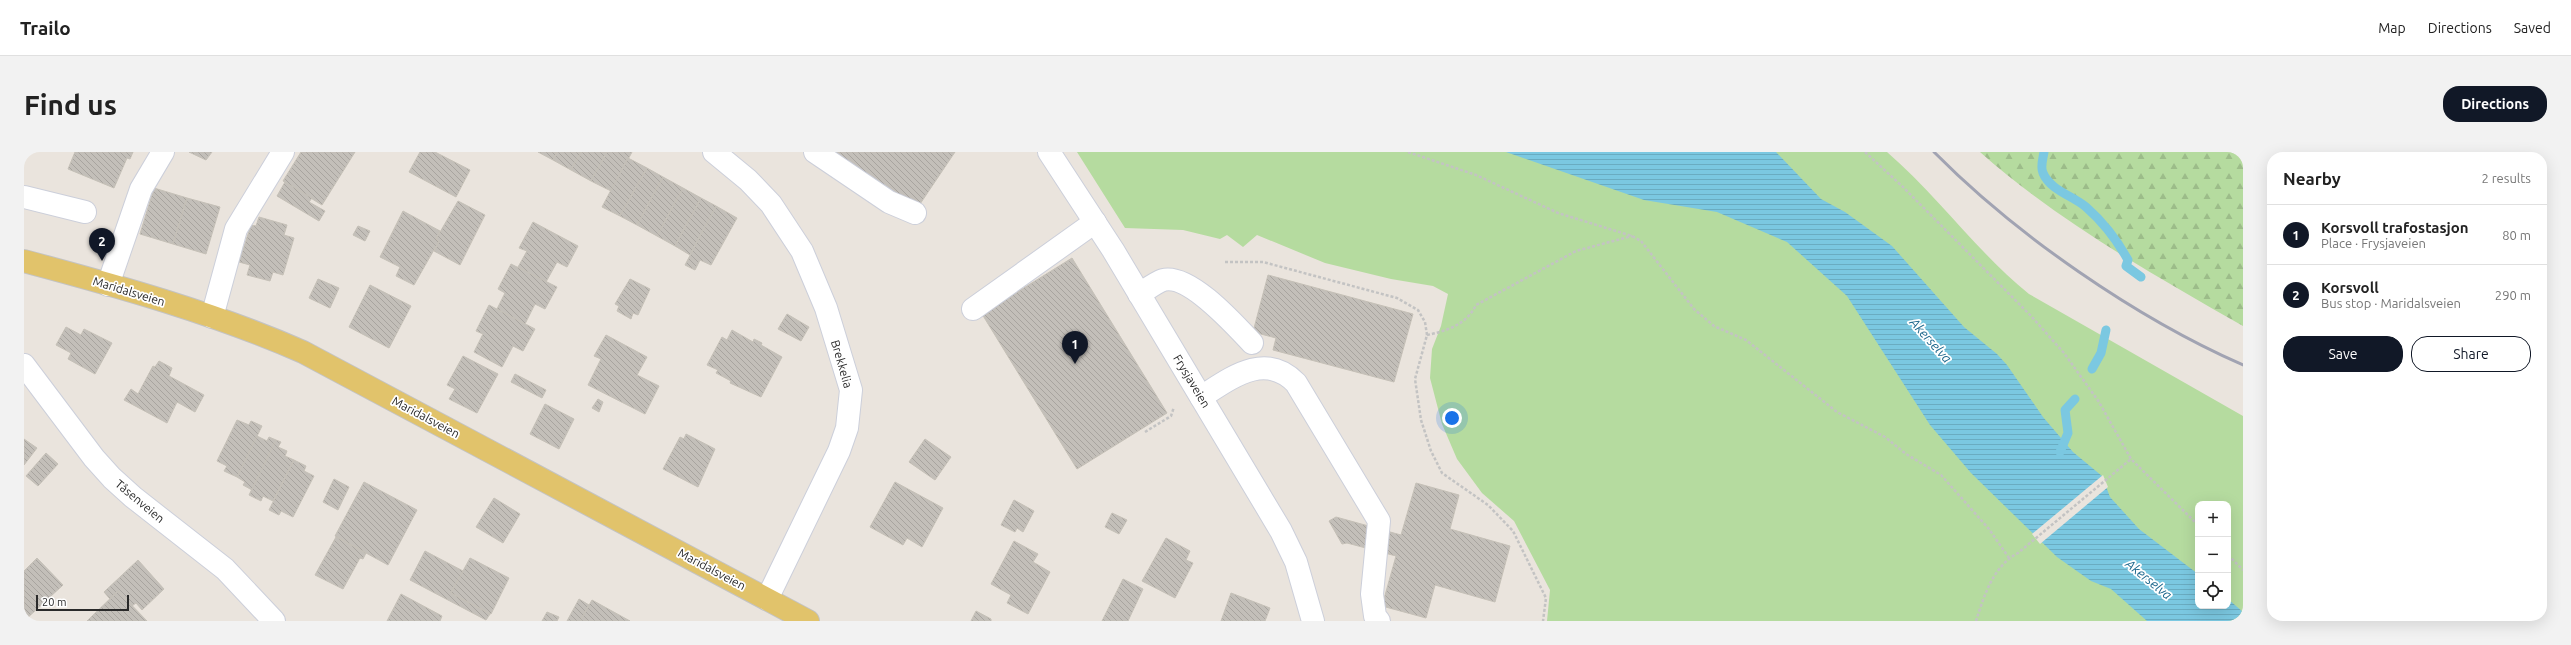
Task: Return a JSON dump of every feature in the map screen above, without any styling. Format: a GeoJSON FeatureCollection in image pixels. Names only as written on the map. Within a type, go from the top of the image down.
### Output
{"type":"FeatureCollection","features":[{"type":"Feature","properties":{"kind":"main road","name":"Maridalsveien"},"geometry":{"type":"LineString","coordinates":[[24,260],[212,317],[260,333],[303,352],[808,621]]}},
{"type":"Feature","properties":{"kind":"street"},"geometry":{"type":"LineString","coordinates":[[108,285],[141,189],[163,152]]}},
{"type":"Feature","properties":{"kind":"street"},"geometry":{"type":"LineString","coordinates":[[212,317],[236,229],[283,152]]}},
{"type":"Feature","properties":{"kind":"street","name":"Brekkelia"},"geometry":{"type":"LineString","coordinates":[[714,152],[748,180],[771,204],[802,251],[826,308],[851,390],[847,428],[839,451],[768,599]]}},
{"type":"Feature","properties":{"kind":"street"},"geometry":{"type":"LineString","coordinates":[[815,152],[889,202],[915,213]]}},
{"type":"Feature","properties":{"kind":"street","name":"Frysjaveien"},"geometry":{"type":"LineString","coordinates":[[1049,152],[1095,222],[1281,531],[1296,562],[1313,621]]}},
{"type":"Feature","properties":{"kind":"street"},"geometry":{"type":"LineString","coordinates":[[24,197],[85,212]]}},
{"type":"Feature","properties":{"kind":"street"},"geometry":{"type":"LineString","coordinates":[[973,309],[1095,222]]}},
{"type":"Feature","properties":{"kind":"street"},"geometry":{"type":"LineString","coordinates":[[1139,294],[1163,280],[1177,280],[1193,287],[1252,342]]}},
{"type":"Feature","properties":{"kind":"street","name":"Tåsenveien"},"geometry":{"type":"LineString","coordinates":[[24,365],[94,458],[112,478],[133,497],[225,569],[274,621]]}},
{"type":"Feature","properties":{"kind":"street"},"geometry":{"type":"LineString","coordinates":[[1201,397],[1237,374],[1254,369],[1286,372],[1296,383],[1379,521],[1372,594],[1375,616],[1379,621]]}},
{"type":"Feature","properties":{"kind":"path"},"geometry":{"type":"LineString","coordinates":[[1408,152],[1476,175],[1558,213],[1632,236],[1649,250],[1694,309],[1714,326],[1746,340],[1837,412],[1885,437],[1906,454],[1941,475],[1989,529],[2009,558]]}},
{"type":"Feature","properties":{"kind":"path"},"geometry":{"type":"LineString","coordinates":[[1865,152],[1904,188],[2031,316],[2064,353],[2099,402],[2131,459],[2195,522]]}},
{"type":"Feature","properties":{"kind":"path"},"geometry":{"type":"LineString","coordinates":[[1427,335],[1441,332],[1470,318],[1476,305],[1576,251],[1632,236]]}},
{"type":"Feature","properties":{"kind":"path"},"geometry":{"type":"LineString","coordinates":[[1225,262],[1263,262],[1397,298],[1418,310],[1425,322],[1427,335],[1415,379],[1421,420],[1431,451],[1442,473],[1488,505],[1513,531],[1546,598],[1543,621]]}},
{"type":"Feature","properties":{"kind":"path"},"geometry":{"type":"LineString","coordinates":[[1145,432],[1171,416],[1174,411],[1173,404]]}},
{"type":"Feature","properties":{"kind":"path"},"geometry":{"type":"LineString","coordinates":[[1976,621],[1988,587],[2009,558],[2018,553],[2131,459]]}},
{"type":"Feature","properties":{"kind":"path"},"geometry":{"type":"LineString","coordinates":[[2231,558],[2243,570]]}},
{"type":"Feature","properties":{"kind":"green space"},"geometry":{"type":"Polygon","coordinates":[[[1077,152],[1887,152],[1906,169],[2010,278],[2029,294],[2243,416],[2243,621],[1547,621],[1550,590],[1514,521],[1482,493],[1457,459],[1442,424],[1430,378],[1432,349],[1441,326],[1448,294],[1433,286],[1391,279],[1325,263],[1257,235],[1243,247],[1227,235],[1220,239],[1183,230],[1125,228],[1077,152]]]}},
{"type":"Feature","properties":{"kind":"green space"},"geometry":{"type":"Polygon","coordinates":[[[1980,152],[2243,152],[2243,326],[2107,246],[2042,201],[1980,152]]]}},
{"type":"Feature","properties":{"kind":"water","name":"Akerselva"},"geometry":{"type":"Polygon","coordinates":[[[1506,152],[1776,152],[1821,199],[1845,212],[1892,246],[1964,327],[1997,354],[2007,365],[2043,417],[2073,452],[2102,476],[2110,497],[2139,529],[2195,572],[2195,609],[2231,609],[2231,602],[2243,612],[2243,621],[2147,621],[2111,589],[2091,581],[2057,557],[1971,473],[1930,425],[1847,296],[1787,242],[1717,212],[1644,200],[1506,152]]]}},
{"type":"Feature","properties":{"kind":"pier"},"geometry":{"type":"Polygon","coordinates":[[[2103,475],[2108,487],[2040,544],[2032,534],[2103,475]]]}},
{"type":"Feature","properties":{"kind":"building"},"geometry":{"type":"Polygon","coordinates":[[[75,152],[133,152],[130,159],[127,158],[114,188],[68,169],[75,152]]]}},
{"type":"Feature","properties":{"kind":"building"},"geometry":{"type":"Polygon","coordinates":[[[189,152],[212,152],[206,160],[189,152]]]}},
{"type":"Feature","properties":{"kind":"building"},"geometry":{"type":"Polygon","coordinates":[[[301,152],[355,152],[322,205],[283,181],[301,152]]]}},
{"type":"Feature","properties":{"kind":"building"},"geometry":{"type":"Polygon","coordinates":[[[420,152],[435,152],[470,170],[456,197],[409,172],[420,152]]]}},
{"type":"Feature","properties":{"kind":"building"},"geometry":{"type":"Polygon","coordinates":[[[538,152],[557,152],[553,160],[538,152]]]}},
{"type":"Feature","properties":{"kind":"building"},"geometry":{"type":"Polygon","coordinates":[[[557,152],[581,152],[571,170],[553,160],[557,152]]]}},
{"type":"Feature","properties":{"kind":"building"},"geometry":{"type":"Polygon","coordinates":[[[581,152],[607,152],[591,181],[571,170],[581,152]]]}},
{"type":"Feature","properties":{"kind":"building"},"geometry":{"type":"Polygon","coordinates":[[[607,152],[632,152],[611,191],[591,181],[607,152]]]}},
{"type":"Feature","properties":{"kind":"building"},"geometry":{"type":"Polygon","coordinates":[[[834,152],[955,152],[918,207],[834,152]]]}},
{"type":"Feature","properties":{"kind":"building"},"geometry":{"type":"Polygon","coordinates":[[[628,158],[647,168],[620,216],[602,207],[628,158]]]}},
{"type":"Feature","properties":{"kind":"building"},"geometry":{"type":"Polygon","coordinates":[[[647,168],[663,177],[637,225],[620,216],[647,168]]]}},
{"type":"Feature","properties":{"kind":"building"},"geometry":{"type":"Polygon","coordinates":[[[663,177],[683,188],[657,236],[637,225],[663,177]]]}},
{"type":"Feature","properties":{"kind":"building"},"geometry":{"type":"Polygon","coordinates":[[[285,182],[312,198],[309,202],[325,211],[319,221],[277,196],[285,182]]]}},
{"type":"Feature","properties":{"kind":"building"},"geometry":{"type":"Polygon","coordinates":[[[154,188],[187,198],[173,244],[140,234],[154,188]]]}},
{"type":"Feature","properties":{"kind":"building"},"geometry":{"type":"Polygon","coordinates":[[[683,188],[701,198],[675,246],[657,236],[683,188]]]}},
{"type":"Feature","properties":{"kind":"building"},"geometry":{"type":"Polygon","coordinates":[[[187,198],[220,207],[206,254],[173,244],[187,198]]]}},
{"type":"Feature","properties":{"kind":"building"},"geometry":{"type":"Polygon","coordinates":[[[701,198],[716,206],[690,255],[675,246],[701,198]]]}},
{"type":"Feature","properties":{"kind":"building"},"geometry":{"type":"Polygon","coordinates":[[[458,201],[485,215],[460,265],[434,251],[439,241],[436,239],[458,201]]]}},
{"type":"Feature","properties":{"kind":"building"},"geometry":{"type":"Polygon","coordinates":[[[716,206],[737,218],[711,265],[700,260],[695,270],[685,265],[716,206]]]}},
{"type":"Feature","properties":{"kind":"building"},"geometry":{"type":"Polygon","coordinates":[[[403,211],[440,231],[436,239],[439,241],[414,285],[396,276],[400,267],[380,257],[403,211]]]}},
{"type":"Feature","properties":{"kind":"building"},"geometry":{"type":"Polygon","coordinates":[[[259,217],[287,225],[284,235],[294,238],[283,275],[273,272],[270,281],[247,275],[250,265],[239,262],[251,225],[256,226],[259,217]]]}},
{"type":"Feature","properties":{"kind":"building"},"geometry":{"type":"Polygon","coordinates":[[[533,222],[578,246],[567,267],[557,262],[546,282],[518,267],[527,251],[519,248],[533,222]]]}},
{"type":"Feature","properties":{"kind":"building"},"geometry":{"type":"Polygon","coordinates":[[[358,226],[370,231],[365,241],[353,235],[358,226]]]}},
{"type":"Feature","properties":{"kind":"building"},"geometry":{"type":"Polygon","coordinates":[[[1072,258],[1167,413],[1077,469],[982,314],[1072,258]]]}},
{"type":"Feature","properties":{"kind":"building"},"geometry":{"type":"Polygon","coordinates":[[[511,264],[557,287],[545,309],[535,304],[525,324],[497,309],[505,293],[498,289],[511,264]]]}},
{"type":"Feature","properties":{"kind":"building"},"geometry":{"type":"Polygon","coordinates":[[[1268,275],[1413,314],[1394,382],[1273,350],[1276,338],[1253,332],[1268,275]]]}},
{"type":"Feature","properties":{"kind":"building"},"geometry":{"type":"Polygon","coordinates":[[[318,279],[339,288],[330,308],[309,298],[318,279]]]}},
{"type":"Feature","properties":{"kind":"building"},"geometry":{"type":"Polygon","coordinates":[[[630,279],[650,289],[638,315],[633,313],[631,319],[617,311],[619,306],[615,304],[630,279]]]}},
{"type":"Feature","properties":{"kind":"building"},"geometry":{"type":"Polygon","coordinates":[[[370,285],[411,306],[389,348],[349,327],[370,285]]]}},
{"type":"Feature","properties":{"kind":"building"},"geometry":{"type":"Polygon","coordinates":[[[489,305],[535,329],[523,351],[513,346],[502,367],[474,352],[483,334],[476,331],[489,305]]]}},
{"type":"Feature","properties":{"kind":"building"},"geometry":{"type":"Polygon","coordinates":[[[787,314],[809,327],[801,341],[778,329],[787,314]]]}},
{"type":"Feature","properties":{"kind":"building"},"geometry":{"type":"Polygon","coordinates":[[[66,327],[81,335],[84,329],[112,343],[95,374],[68,359],[71,353],[56,345],[66,327]]]}},
{"type":"Feature","properties":{"kind":"building"},"geometry":{"type":"Polygon","coordinates":[[[732,330],[753,342],[754,339],[762,343],[761,345],[782,357],[761,397],[730,383],[731,381],[716,373],[718,370],[707,365],[722,337],[727,340],[732,330]]]}},
{"type":"Feature","properties":{"kind":"building"},"geometry":{"type":"Polygon","coordinates":[[[606,335],[647,357],[637,375],[659,386],[645,414],[588,385],[601,359],[594,356],[606,335]]]}},
{"type":"Feature","properties":{"kind":"building"},"geometry":{"type":"Polygon","coordinates":[[[463,356],[498,374],[477,413],[449,399],[455,389],[447,385],[463,356]]]}},
{"type":"Feature","properties":{"kind":"building"},"geometry":{"type":"Polygon","coordinates":[[[159,361],[172,368],[169,376],[204,395],[195,412],[177,402],[167,423],[124,400],[131,389],[138,394],[153,366],[155,367],[159,361]]]}},
{"type":"Feature","properties":{"kind":"building"},"geometry":{"type":"Polygon","coordinates":[[[515,374],[546,390],[542,398],[511,382],[515,374]]]}},
{"type":"Feature","properties":{"kind":"building"},"geometry":{"type":"Polygon","coordinates":[[[598,399],[603,402],[599,412],[592,408],[598,399]]]}},
{"type":"Feature","properties":{"kind":"building"},"geometry":{"type":"Polygon","coordinates":[[[545,404],[574,419],[559,449],[530,434],[545,404]]]}},
{"type":"Feature","properties":{"kind":"building"},"geometry":{"type":"Polygon","coordinates":[[[237,420],[249,425],[251,421],[262,426],[237,477],[224,471],[227,466],[217,461],[237,420]]]}},
{"type":"Feature","properties":{"kind":"building"},"geometry":{"type":"Polygon","coordinates":[[[686,434],[715,449],[698,487],[663,469],[680,437],[684,439],[686,434]]]}},
{"type":"Feature","properties":{"kind":"building"},"geometry":{"type":"Polygon","coordinates":[[[257,436],[267,441],[269,437],[276,440],[252,490],[243,485],[245,482],[237,477],[257,436]]]}},
{"type":"Feature","properties":{"kind":"building"},"geometry":{"type":"Polygon","coordinates":[[[24,439],[37,448],[24,465],[24,439]]]}},
{"type":"Feature","properties":{"kind":"building"},"geometry":{"type":"Polygon","coordinates":[[[925,439],[951,457],[935,480],[909,462],[925,439]]]}},
{"type":"Feature","properties":{"kind":"building"},"geometry":{"type":"Polygon","coordinates":[[[276,440],[281,442],[278,447],[287,451],[285,456],[294,460],[273,501],[263,496],[261,501],[249,495],[276,440]]]}},
{"type":"Feature","properties":{"kind":"building"},"geometry":{"type":"Polygon","coordinates":[[[46,453],[58,464],[38,486],[26,476],[46,453]]]}},
{"type":"Feature","properties":{"kind":"building"},"geometry":{"type":"Polygon","coordinates":[[[294,460],[306,466],[304,471],[314,476],[293,517],[281,511],[279,515],[269,510],[294,460]]]}},
{"type":"Feature","properties":{"kind":"building"},"geometry":{"type":"Polygon","coordinates":[[[334,479],[349,487],[338,510],[323,502],[334,479]]]}},
{"type":"Feature","properties":{"kind":"building"},"geometry":{"type":"Polygon","coordinates":[[[364,482],[417,510],[388,565],[335,536],[364,482]]]}},
{"type":"Feature","properties":{"kind":"building"},"geometry":{"type":"Polygon","coordinates":[[[895,482],[943,508],[922,547],[907,538],[903,545],[870,527],[895,482]]]}},
{"type":"Feature","properties":{"kind":"building"},"geometry":{"type":"Polygon","coordinates":[[[1416,483],[1459,495],[1450,529],[1510,546],[1495,602],[1435,585],[1426,618],[1382,606],[1396,556],[1347,543],[1342,544],[1329,521],[1336,517],[1401,535],[1416,483]]]}},
{"type":"Feature","properties":{"kind":"building"},"geometry":{"type":"Polygon","coordinates":[[[494,498],[520,514],[503,543],[476,527],[494,498]]]}},
{"type":"Feature","properties":{"kind":"building"},"geometry":{"type":"Polygon","coordinates":[[[1014,500],[1034,511],[1023,532],[1017,528],[1015,532],[1001,525],[1014,500]]]}},
{"type":"Feature","properties":{"kind":"building"},"geometry":{"type":"Polygon","coordinates":[[[1112,513],[1127,520],[1119,534],[1105,527],[1112,513]]]}},
{"type":"Feature","properties":{"kind":"building"},"geometry":{"type":"Polygon","coordinates":[[[336,537],[366,553],[363,559],[360,558],[343,589],[315,575],[336,537]]]}},
{"type":"Feature","properties":{"kind":"building"},"geometry":{"type":"Polygon","coordinates":[[[1166,538],[1190,551],[1186,560],[1193,563],[1175,598],[1142,581],[1166,538]]]}},
{"type":"Feature","properties":{"kind":"building"},"geometry":{"type":"Polygon","coordinates":[[[1014,541],[1038,554],[1033,562],[1050,572],[1028,614],[1007,603],[1011,595],[991,584],[1014,541]]]}},
{"type":"Feature","properties":{"kind":"building"},"geometry":{"type":"Polygon","coordinates":[[[425,551],[463,571],[451,593],[490,614],[486,620],[410,580],[425,551]]]}},
{"type":"Feature","properties":{"kind":"building"},"geometry":{"type":"Polygon","coordinates":[[[37,558],[63,585],[24,621],[24,571],[37,558]]]}},
{"type":"Feature","properties":{"kind":"building"},"geometry":{"type":"Polygon","coordinates":[[[470,558],[509,578],[491,614],[451,593],[470,558]]]}},
{"type":"Feature","properties":{"kind":"building"},"geometry":{"type":"Polygon","coordinates":[[[138,560],[164,589],[142,610],[136,603],[132,606],[118,591],[110,599],[104,592],[138,560]]]}},
{"type":"Feature","properties":{"kind":"building"},"geometry":{"type":"Polygon","coordinates":[[[1123,579],[1143,589],[1128,621],[1102,621],[1123,579]]]}},
{"type":"Feature","properties":{"kind":"building"},"geometry":{"type":"Polygon","coordinates":[[[118,591],[147,621],[87,621],[118,591]]]}},
{"type":"Feature","properties":{"kind":"building"},"geometry":{"type":"Polygon","coordinates":[[[1231,593],[1270,608],[1265,621],[1221,621],[1231,593]]]}},
{"type":"Feature","properties":{"kind":"building"},"geometry":{"type":"Polygon","coordinates":[[[401,594],[442,616],[440,621],[387,621],[401,594]]]}},
{"type":"Feature","properties":{"kind":"building"},"geometry":{"type":"Polygon","coordinates":[[[579,599],[589,605],[580,621],[567,621],[579,599]]]}},
{"type":"Feature","properties":{"kind":"building"},"geometry":{"type":"Polygon","coordinates":[[[592,600],[630,621],[580,621],[592,600]]]}},
{"type":"Feature","properties":{"kind":"building"},"geometry":{"type":"Polygon","coordinates":[[[976,611],[991,619],[991,621],[971,621],[976,611]]]}},
{"type":"Feature","properties":{"kind":"building"},"geometry":{"type":"Polygon","coordinates":[[[547,612],[559,617],[557,621],[542,621],[547,612]]]}},
{"type":"Feature","properties":{"kind":"waterway"},"geometry":{"type":"LineString","coordinates":[[2044,152],[2042,168],[2046,179],[2056,188],[2081,203],[2098,219],[2124,253],[2128,260],[2126,266],[2141,277]]}},
{"type":"Feature","properties":{"kind":"waterway"},"geometry":{"type":"LineString","coordinates":[[2092,369],[2101,353],[2106,330]]}},
{"type":"Feature","properties":{"kind":"waterway"},"geometry":{"type":"LineString","coordinates":[[2060,452],[2068,433],[2065,410],[2075,399]]}},
{"type":"Feature","properties":{"kind":"railway"},"geometry":{"type":"LineString","coordinates":[[1934,152],[1966,183],[2002,214],[2079,272],[2161,324],[2202,346],[2243,365]]}},
{"type":"Feature","properties":{"kind":"place","name":"Korsvoll"},"geometry":{"type":"Point","coordinates":[102,261]}},
{"type":"Feature","properties":{"kind":"place","name":"Korsvoll trafostasjon"},"geometry":{"type":"Point","coordinates":[1075,364]}}]}
